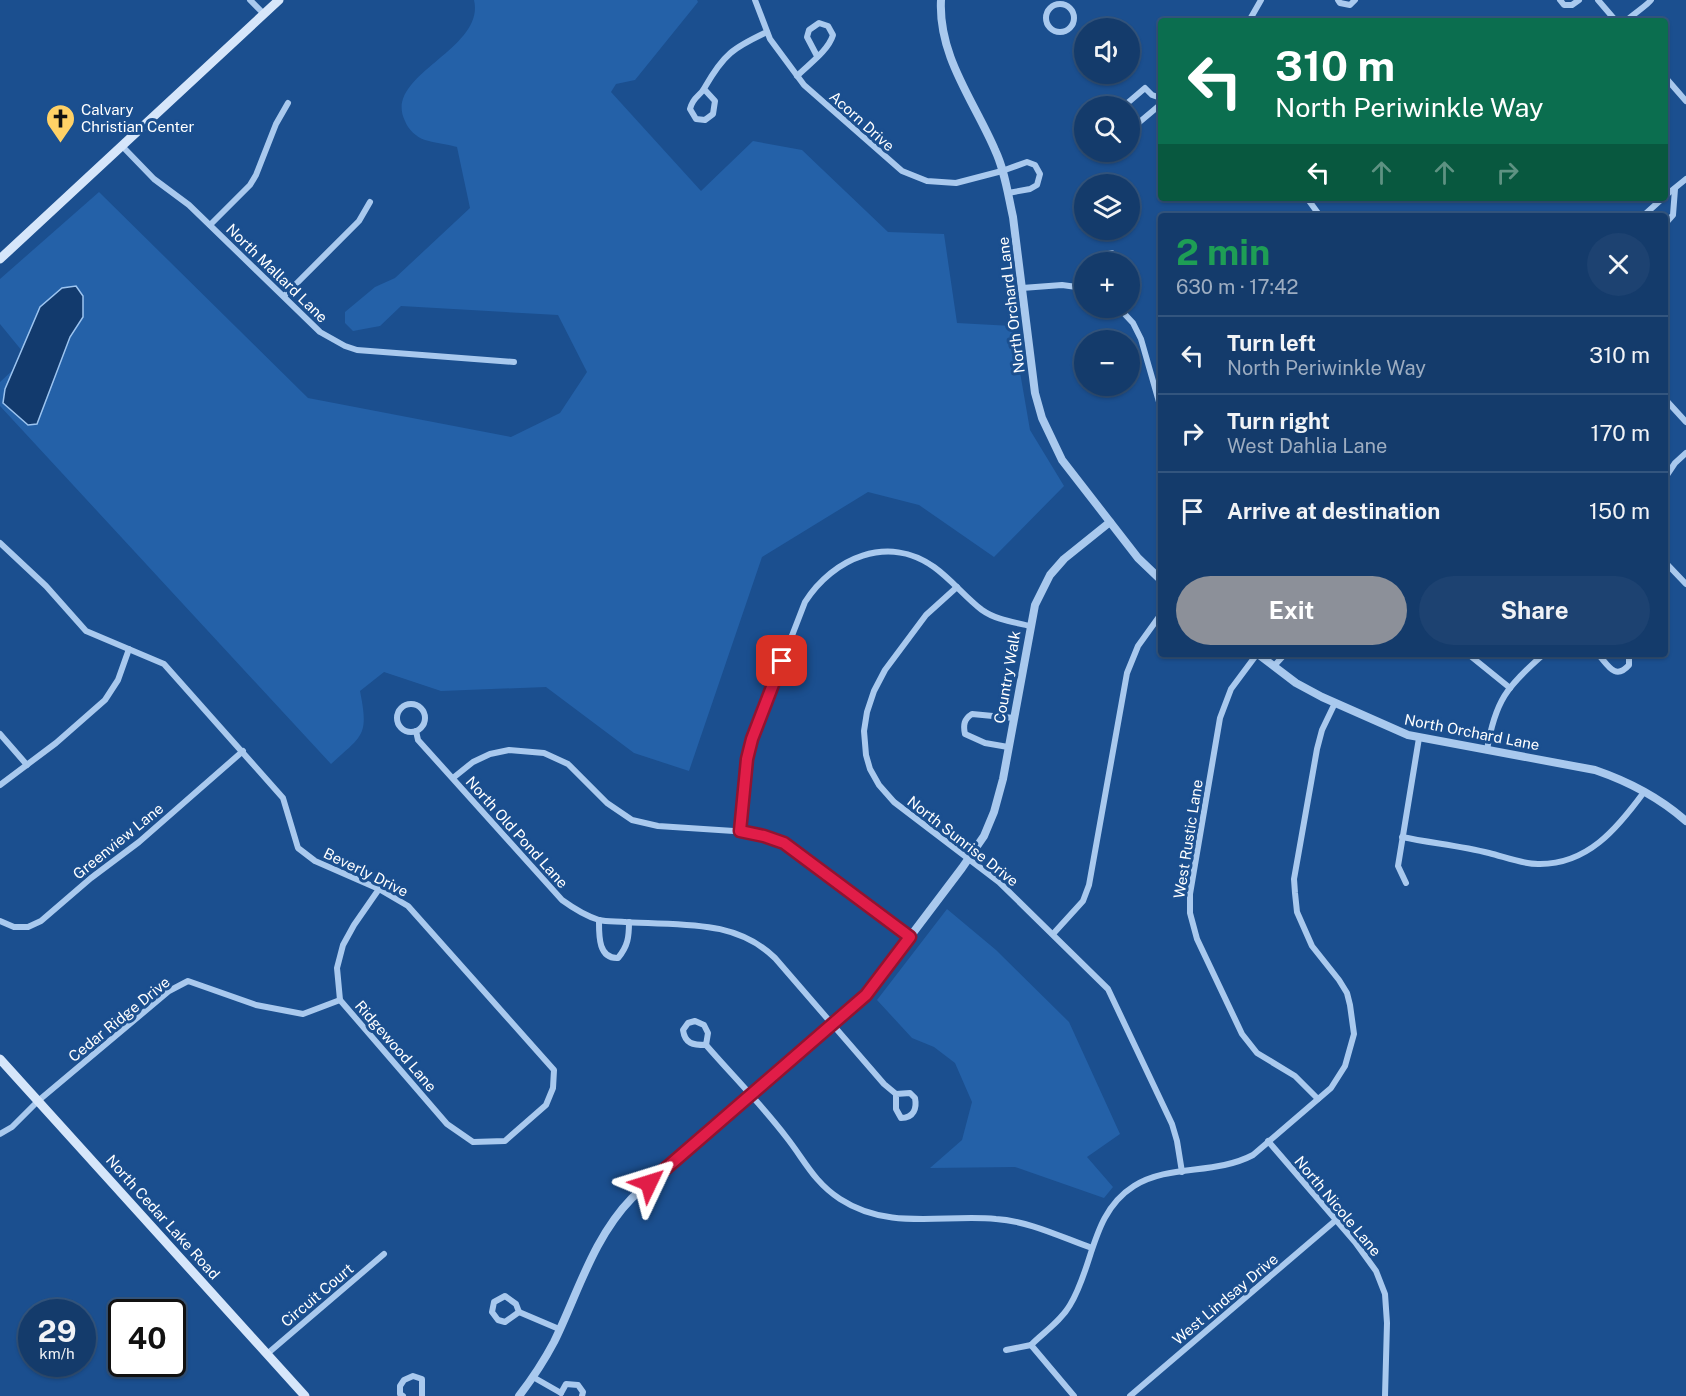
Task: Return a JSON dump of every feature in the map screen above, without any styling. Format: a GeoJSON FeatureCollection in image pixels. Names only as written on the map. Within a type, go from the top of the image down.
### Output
{"type":"FeatureCollection","features":[{"type":"Feature","properties":{"kind":"main road"},"geometry":{"type":"LineString","coordinates":[[0,259],[279,0]]}},
{"type":"Feature","properties":{"kind":"main road","name":"North Cedar Lake Road"},"geometry":{"type":"LineString","coordinates":[[0,1059],[305,1396]]}},
{"type":"Feature","properties":{"kind":"street"},"geometry":{"type":"LineString","coordinates":[[250,0],[264,14]]}},
{"type":"Feature","properties":{"kind":"street","name":"Acorn Drive"},"geometry":{"type":"LineString","coordinates":[[755,0],[767,32],[780,55],[797,76],[890,163],[914,177],[927,181],[956,183],[1028,162],[1035,165],[1040,174],[1037,185],[1030,189],[1008,193]]}},
{"type":"Feature","properties":{"kind":"street","name":"North Orchard Lane"},"geometry":{"type":"LineString","coordinates":[[941,0],[941,17],[947,51],[996,152],[1014,217],[1035,393],[1042,418],[1062,460],[1138,558],[1158,577]]}},
{"type":"Feature","properties":{"kind":"street"},"geometry":{"type":"LineString","coordinates":[[1251,18],[1261,0]]}},
{"type":"Feature","properties":{"kind":"street"},"geometry":{"type":"LineString","coordinates":[[1338,0],[1340,3],[1350,5],[1355,0]]}},
{"type":"Feature","properties":{"kind":"street"},"geometry":{"type":"LineString","coordinates":[[1560,0],[1564,4],[1572,5],[1579,0]]}},
{"type":"Feature","properties":{"kind":"street"},"geometry":{"type":"LineString","coordinates":[[1598,0],[1613,18]]}},
{"type":"Feature","properties":{"kind":"street"},"geometry":{"type":"LineString","coordinates":[[1635,0],[1638,9]]}},
{"type":"Feature","properties":{"kind":"street"},"geometry":{"type":"LineString","coordinates":[[1629,18],[1638,9],[1649,4],[1651,0]]}},
{"type":"Feature","properties":{"kind":"street"},"geometry":{"type":"LineString","coordinates":[[1063,2],[1070,8],[1073,21],[1068,29],[1060,32],[1052,28],[1046,17],[1047,12],[1053,6],[1063,2]]}},
{"type":"Feature","properties":{"kind":"street"},"geometry":{"type":"LineString","coordinates":[[797,76],[817,56],[831,42],[833,35],[828,26],[819,23],[809,30],[807,37],[817,56]]}},
{"type":"Feature","properties":{"kind":"street"},"geometry":{"type":"LineString","coordinates":[[704,89],[715,101],[713,114],[705,120],[696,119],[690,109],[693,99],[704,89],[719,63],[745,42],[767,32]]}},
{"type":"Feature","properties":{"kind":"street"},"geometry":{"type":"LineString","coordinates":[[1668,80],[1686,101]]}},
{"type":"Feature","properties":{"kind":"street"},"geometry":{"type":"LineString","coordinates":[[1136,96],[1145,88],[1158,97]]}},
{"type":"Feature","properties":{"kind":"street"},"geometry":{"type":"LineString","coordinates":[[210,225],[250,185],[276,124],[288,103]]}},
{"type":"Feature","properties":{"kind":"street"},"geometry":{"type":"LineString","coordinates":[[1140,122],[1158,107]]}},
{"type":"Feature","properties":{"kind":"street","name":"North Mallard Lane"},"geometry":{"type":"LineString","coordinates":[[122,146],[154,180],[189,205],[320,332],[338,343],[357,350],[514,362]]}},
{"type":"Feature","properties":{"kind":"street"},"geometry":{"type":"LineString","coordinates":[[1668,194],[1686,179]]}},
{"type":"Feature","properties":{"kind":"street"},"geometry":{"type":"LineString","coordinates":[[1668,221],[1673,215],[1675,189]]}},
{"type":"Feature","properties":{"kind":"street"},"geometry":{"type":"LineString","coordinates":[[1646,213],[1659,201]]}},
{"type":"Feature","properties":{"kind":"street"},"geometry":{"type":"LineString","coordinates":[[284,296],[359,221],[370,202]]}},
{"type":"Feature","properties":{"kind":"street"},"geometry":{"type":"LineString","coordinates":[[1022,288],[1062,285],[1074,287]]}},
{"type":"Feature","properties":{"kind":"street"},"geometry":{"type":"LineString","coordinates":[[1128,318],[1141,339],[1158,398]]}},
{"type":"Feature","properties":{"kind":"street"},"geometry":{"type":"LineString","coordinates":[[1668,402],[1686,422]]}},
{"type":"Feature","properties":{"kind":"street"},"geometry":{"type":"LineString","coordinates":[[1668,474],[1686,453]]}},
{"type":"Feature","properties":{"kind":"street","name":"Country Walk"},"geometry":{"type":"LineString","coordinates":[[519,1396],[533,1377],[559,1329],[606,1227],[618,1212],[632,1197],[866,995],[969,859],[984,836],[994,812],[1003,779],[1035,605],[1050,575],[1065,559],[1110,522]]}},
{"type":"Feature","properties":{"kind":"street","name":"Beverly Drive"},"geometry":{"type":"LineString","coordinates":[[2,544],[46,586],[86,631],[164,664],[283,798],[298,848],[315,861],[379,889],[408,906],[554,1070],[553,1088],[546,1105],[505,1141]]}},
{"type":"Feature","properties":{"kind":"street"},"geometry":{"type":"LineString","coordinates":[[740,831],[747,759],[752,739],[805,602],[814,588],[840,564],[856,557],[885,552],[905,554],[934,567],[983,610],[1006,620],[1030,626]]}},
{"type":"Feature","properties":{"kind":"street"},"geometry":{"type":"LineString","coordinates":[[1668,565],[1686,584]]}},
{"type":"Feature","properties":{"kind":"street","name":"North Sunrise Drive"},"geometry":{"type":"LineString","coordinates":[[957,587],[926,615],[885,670],[867,712],[864,731],[866,755],[879,785],[906,812],[999,882],[1100,980],[1115,1002],[1172,1124],[1182,1172]]}},
{"type":"Feature","properties":{"kind":"street"},"geometry":{"type":"LineString","coordinates":[[1053,934],[1083,901],[1089,885],[1127,673],[1132,658],[1158,619]]}},
{"type":"Feature","properties":{"kind":"street"},"geometry":{"type":"LineString","coordinates":[[0,785],[56,743],[105,700],[118,680],[129,649]]}},
{"type":"Feature","properties":{"kind":"street","name":"West Rustic Lane"},"geometry":{"type":"LineString","coordinates":[[1256,657],[1231,689],[1220,718],[1190,894],[1190,913],[1197,939],[1236,1022],[1249,1044],[1268,1061],[1295,1076],[1318,1099]]}},
{"type":"Feature","properties":{"kind":"street","name":"North Orchard Lane"},"geometry":{"type":"LineString","coordinates":[[1262,657],[1296,683],[1372,721],[1419,738],[1595,770],[1616,777],[1644,792],[1686,821]]}},
{"type":"Feature","properties":{"kind":"street"},"geometry":{"type":"LineString","coordinates":[[1274,666],[1282,657]]}},
{"type":"Feature","properties":{"kind":"street"},"geometry":{"type":"LineString","coordinates":[[1472,657],[1510,688]]}},
{"type":"Feature","properties":{"kind":"street"},"geometry":{"type":"LineString","coordinates":[[1487,750],[1491,724],[1497,708],[1521,674],[1541,657]]}},
{"type":"Feature","properties":{"kind":"street"},"geometry":{"type":"LineString","coordinates":[[1601,657],[1617,673],[1629,665],[1628,657]]}},
{"type":"Feature","properties":{"kind":"street"},"geometry":{"type":"LineString","coordinates":[[1006,1350],[1031,1344],[1070,1306],[1109,1208],[1133,1186],[1162,1174],[1238,1163],[1253,1155],[1331,1088],[1346,1066],[1354,1034],[1347,993],[1311,946],[1298,912],[1294,879],[1317,749],[1322,730],[1335,704]]}},
{"type":"Feature","properties":{"kind":"street"},"geometry":{"type":"LineString","coordinates":[[407,705],[416,705],[425,716],[423,725],[416,731],[407,732],[398,723],[398,714],[407,705]]}},
{"type":"Feature","properties":{"kind":"street"},"geometry":{"type":"LineString","coordinates":[[1008,747],[974,739],[965,734],[963,727],[966,718],[972,714],[1014,718]]}},
{"type":"Feature","properties":{"kind":"street","name":"North Old Pond Lane"},"geometry":{"type":"LineString","coordinates":[[416,731],[418,740],[562,900],[573,908],[599,920],[726,929],[745,936],[765,948],[775,958],[884,1084],[896,1094]]}},
{"type":"Feature","properties":{"kind":"street"},"geometry":{"type":"LineString","coordinates":[[0,734],[27,765]]}},
{"type":"Feature","properties":{"kind":"street"},"geometry":{"type":"LineString","coordinates":[[1406,883],[1398,866],[1419,738]]}},
{"type":"Feature","properties":{"kind":"street"},"geometry":{"type":"LineString","coordinates":[[453,778],[472,762],[490,754],[509,750],[544,753],[568,764],[606,803],[632,820],[658,826],[740,831],[784,843],[910,937]]}},
{"type":"Feature","properties":{"kind":"street","name":"Greenview Lane"},"geometry":{"type":"LineString","coordinates":[[0,921],[14,927],[28,927],[41,921],[91,878],[139,842],[243,751]]}},
{"type":"Feature","properties":{"kind":"street"},"geometry":{"type":"LineString","coordinates":[[1402,837],[1487,852],[1536,864],[1556,863],[1570,860],[1598,846],[1644,792]]}},
{"type":"Feature","properties":{"kind":"street","name":"Ridgewood Lane"},"geometry":{"type":"LineString","coordinates":[[379,889],[343,945],[338,968],[340,1000],[447,1124],[473,1142],[505,1141]]}},
{"type":"Feature","properties":{"kind":"street"},"geometry":{"type":"LineString","coordinates":[[599,920],[601,948],[606,955],[612,958],[618,957],[626,949],[629,922]]}},
{"type":"Feature","properties":{"kind":"street","name":"Cedar Ridge Drive"},"geometry":{"type":"LineString","coordinates":[[0,1134],[12,1128],[38,1101],[169,991],[189,981],[256,1005],[303,1014],[340,1000]]}},
{"type":"Feature","properties":{"kind":"street"},"geometry":{"type":"LineString","coordinates":[[706,1045],[708,1033],[704,1025],[695,1021],[688,1023],[683,1030],[684,1037],[689,1043],[706,1045],[786,1137],[813,1176],[827,1190],[858,1208],[880,1216],[906,1220],[994,1218],[1009,1220],[1092,1248]]}},
{"type":"Feature","properties":{"kind":"street"},"geometry":{"type":"LineString","coordinates":[[910,1093],[915,1098],[914,1112],[906,1118],[901,1118],[896,1109],[896,1094],[910,1093]]}},
{"type":"Feature","properties":{"kind":"street","name":"North Nicole Lane"},"geometry":{"type":"LineString","coordinates":[[1268,1141],[1355,1242],[1376,1271],[1385,1294],[1387,1323],[1385,1396]]}},
{"type":"Feature","properties":{"kind":"street","name":"West Lindsay Drive"},"geometry":{"type":"LineString","coordinates":[[1130,1396],[1335,1220]]}},
{"type":"Feature","properties":{"kind":"street","name":"Circuit Court"},"geometry":{"type":"LineString","coordinates":[[267,1354],[384,1254]]}},
{"type":"Feature","properties":{"kind":"street"},"geometry":{"type":"LineString","coordinates":[[506,1296],[516,1304],[519,1312],[505,1322],[498,1320],[492,1312],[494,1302],[506,1296]]}},
{"type":"Feature","properties":{"kind":"street"},"geometry":{"type":"LineString","coordinates":[[519,1312],[559,1329]]}},
{"type":"Feature","properties":{"kind":"street"},"geometry":{"type":"LineString","coordinates":[[1031,1344],[1074,1396]]}},
{"type":"Feature","properties":{"kind":"street"},"geometry":{"type":"LineString","coordinates":[[403,1396],[400,1394],[400,1386],[404,1380],[413,1376],[422,1379],[423,1396]]}},
{"type":"Feature","properties":{"kind":"street"},"geometry":{"type":"LineString","coordinates":[[533,1377],[561,1395],[566,1384],[578,1385],[583,1392],[582,1396]]}},
{"type":"Feature","properties":{"kind":"shaded area"},"geometry":{"type":"Polygon","coordinates":[[[474,0],[697,0],[698,2],[635,80],[616,84],[611,92],[701,191],[753,141],[802,150],[888,232],[944,234],[957,323],[1012,326],[1030,430],[1064,486],[994,557],[919,505],[868,492],[762,557],[689,771],[634,753],[546,687],[441,691],[384,672],[360,691],[364,717],[361,734],[331,764],[0,406],[0,382],[27,357],[0,324],[0,279],[99,192],[308,398],[511,437],[560,413],[587,372],[558,315],[401,306],[380,326],[353,331],[345,323],[345,312],[375,287],[395,278],[470,208],[457,147],[425,140],[416,135],[406,124],[402,105],[408,90],[420,76],[465,34],[474,18],[474,0]]]}},
{"type":"Feature","properties":{"kind":"shaded area"},"geometry":{"type":"Polygon","coordinates":[[[76,286],[83,296],[83,317],[70,337],[37,424],[28,425],[3,403],[5,389],[40,307],[62,288],[76,286]]]}},
{"type":"Feature","properties":{"kind":"shaded area"},"geometry":{"type":"Polygon","coordinates":[[[947,909],[996,950],[1069,1022],[1120,1134],[1087,1157],[1113,1187],[1104,1198],[1015,1167],[930,1168],[962,1140],[972,1102],[955,1063],[934,1047],[912,1038],[877,1000],[947,909]]]}},
{"type":"Feature","properties":{"kind":"place","name":"Calvary Christian Center"},"geometry":{"type":"Point","coordinates":[60,144]}},
{"type":"Feature","properties":{"kind":"route"},"geometry":{"type":"LineString","coordinates":[[649,1183],[866,995],[910,937],[784,843],[740,831],[747,759],[752,739],[782,661]]}}]}
